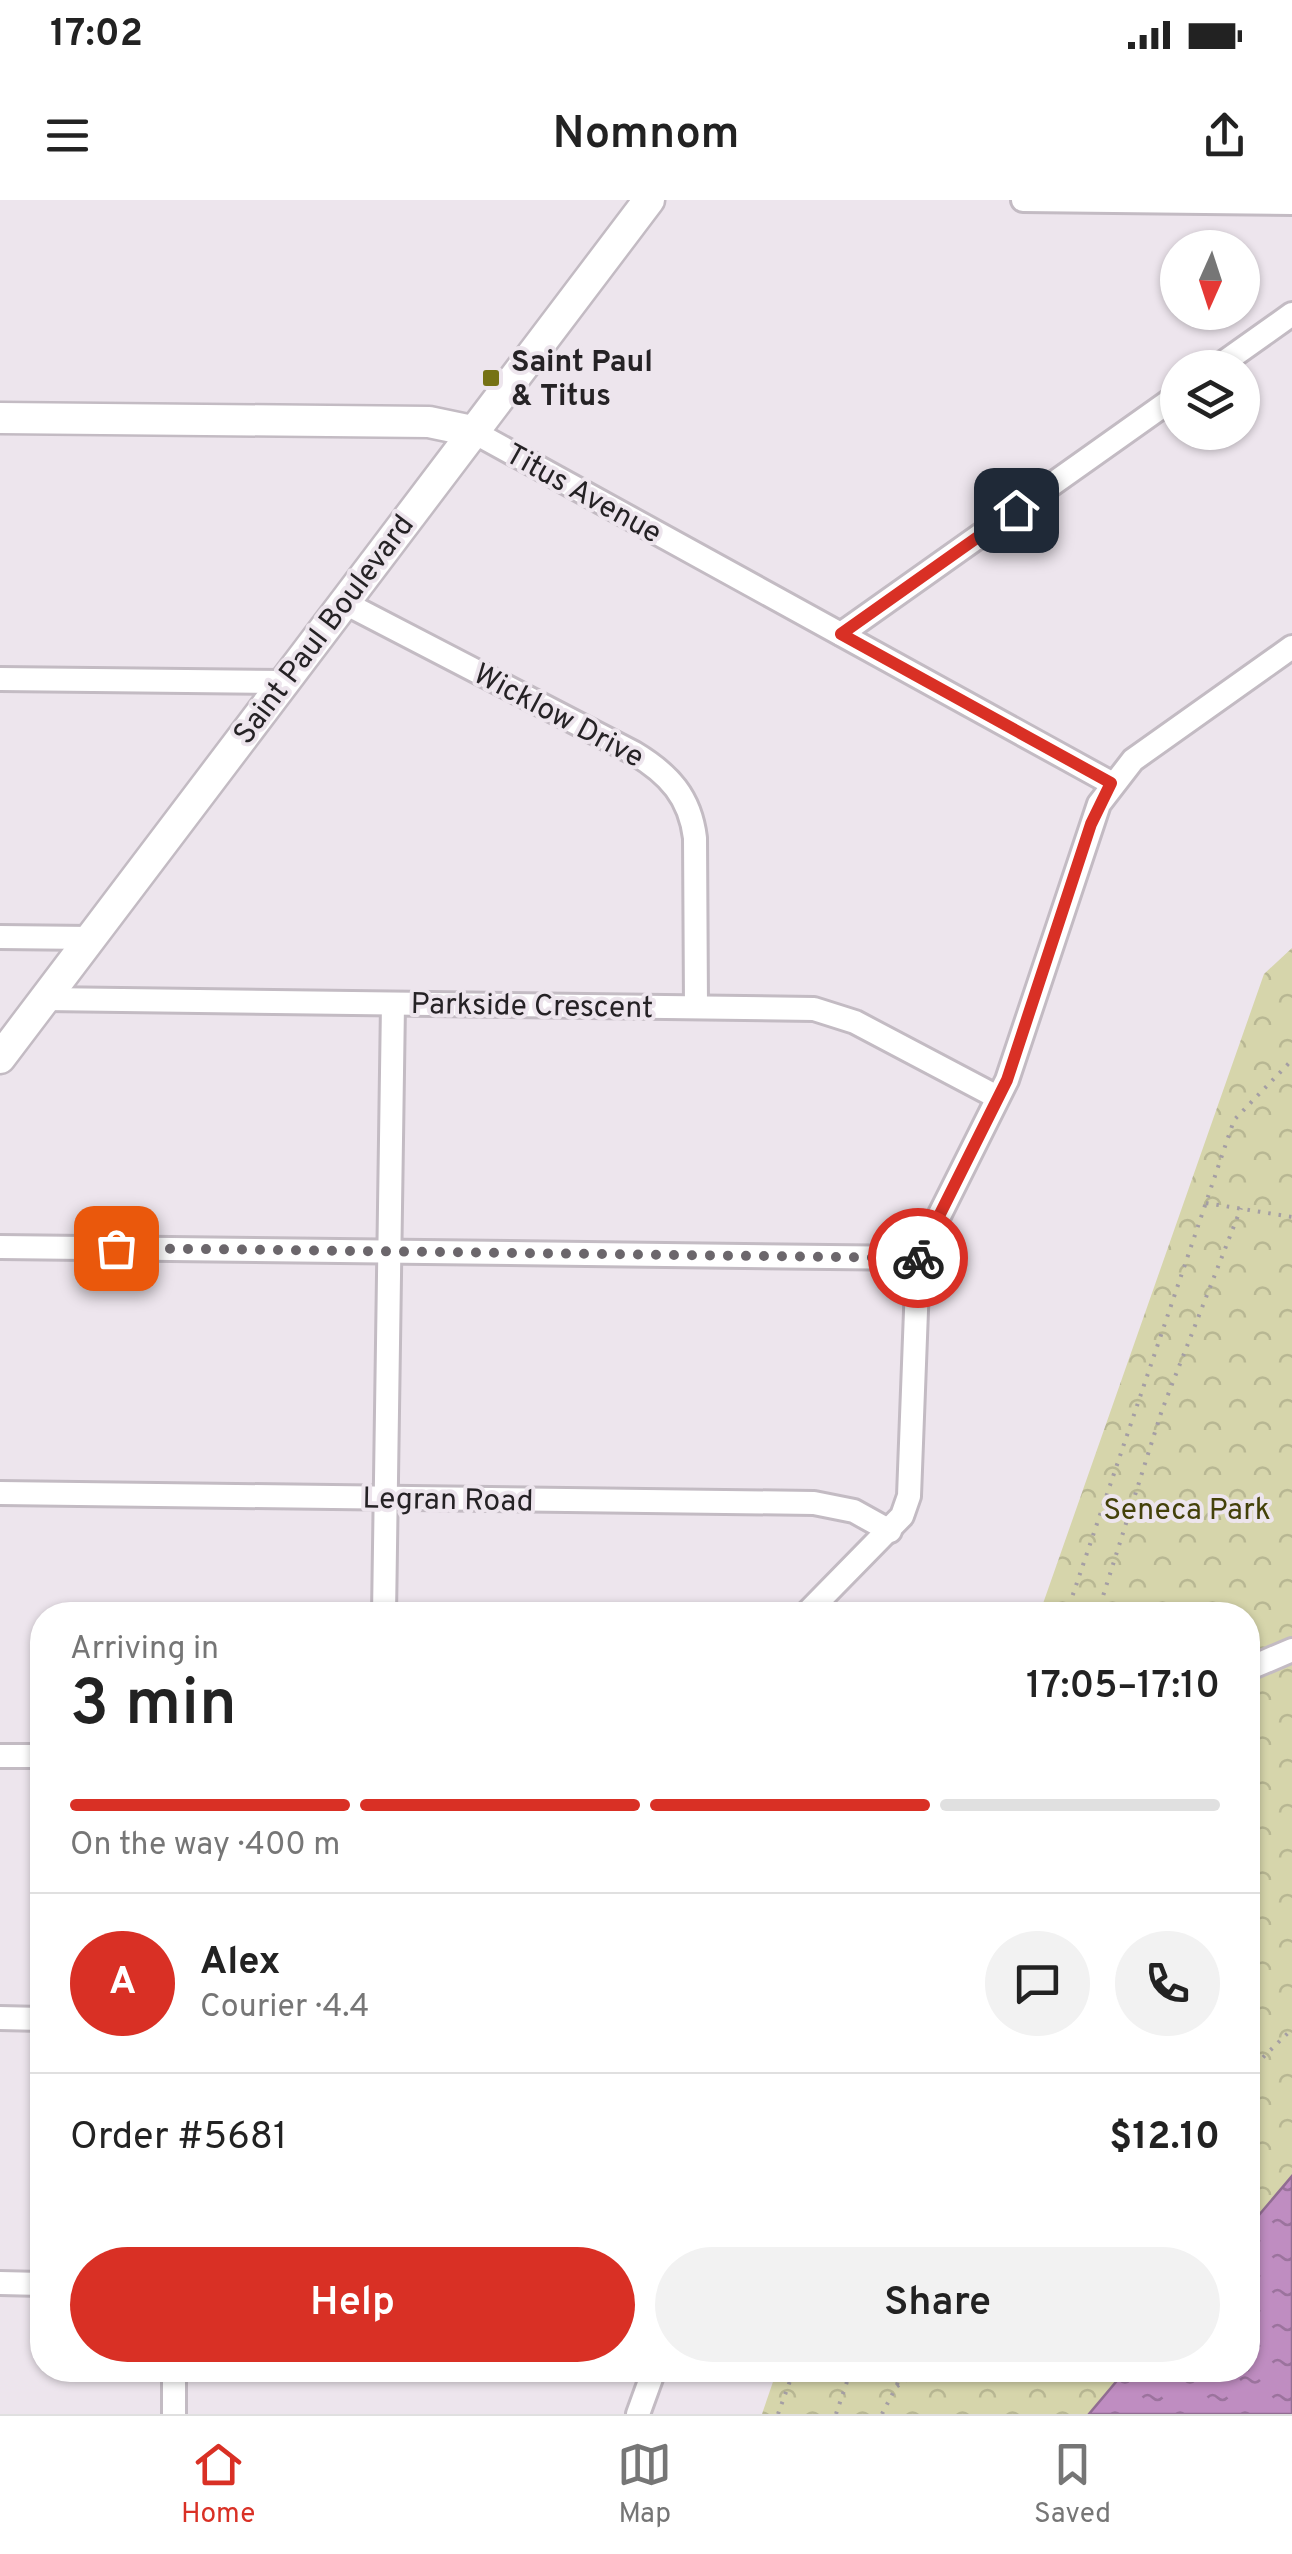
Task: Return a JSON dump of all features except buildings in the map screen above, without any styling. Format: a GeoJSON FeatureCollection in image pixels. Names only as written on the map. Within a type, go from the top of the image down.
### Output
{"type":"FeatureCollection","features":[{"type":"Feature","properties":{"kind":"main road","name":"Saint Paul Boulevard"},"geometry":{"type":"LineString","coordinates":[[0,1058],[649,200]]}},
{"type":"Feature","properties":{"kind":"main road","name":"Titus Avenue"},"geometry":{"type":"LineString","coordinates":[[0,418],[429,422],[472,431]]}},
{"type":"Feature","properties":{"kind":"street"},"geometry":{"type":"LineString","coordinates":[[1023,200],[1292,203]]}},
{"type":"Feature","properties":{"kind":"street"},"geometry":{"type":"LineString","coordinates":[[1241,350],[1292,314]]}},
{"type":"Feature","properties":{"kind":"street"},"geometry":{"type":"LineString","coordinates":[[841,634],[1160,408]]}},
{"type":"Feature","properties":{"kind":"street","name":"Titus Avenue"},"geometry":{"type":"LineString","coordinates":[[472,431],[1111,783]]}},
{"type":"Feature","properties":{"kind":"street","name":"Wicklow Drive"},"geometry":{"type":"LineString","coordinates":[[344,602],[634,753],[671,780],[692,815],[695,838],[696,1006]]}},
{"type":"Feature","properties":{"kind":"street"},"geometry":{"type":"LineString","coordinates":[[818,1602],[890,1531],[908,1496],[918,1258],[997,1097],[1091,824],[1111,783],[1133,760],[1292,647]]}},
{"type":"Feature","properties":{"kind":"street"},"geometry":{"type":"LineString","coordinates":[[0,679],[284,682]]}},
{"type":"Feature","properties":{"kind":"street"},"geometry":{"type":"LineString","coordinates":[[0,937],[91,938]]}},
{"type":"Feature","properties":{"kind":"street","name":"Parkside Crescent"},"geometry":{"type":"LineString","coordinates":[[45,999],[793,1008],[836,1014],[997,1097]]}},
{"type":"Feature","properties":{"kind":"street"},"geometry":{"type":"LineString","coordinates":[[384,1602],[393,1004]]}},
{"type":"Feature","properties":{"kind":"street"},"geometry":{"type":"LineString","coordinates":[[0,1246],[918,1258]]}},
{"type":"Feature","properties":{"kind":"street","name":"Legran Road"},"geometry":{"type":"LineString","coordinates":[[0,1493],[814,1503],[854,1511],[890,1531]]}},
{"type":"Feature","properties":{"kind":"street"},"geometry":{"type":"LineString","coordinates":[[1260,1664],[1292,1650]]}},
{"type":"Feature","properties":{"kind":"street"},"geometry":{"type":"LineString","coordinates":[[0,1756],[30,1756]]}},
{"type":"Feature","properties":{"kind":"street"},"geometry":{"type":"LineString","coordinates":[[0,2018],[30,2019]]}},
{"type":"Feature","properties":{"kind":"street"},"geometry":{"type":"LineString","coordinates":[[0,2283],[30,2284]]}},
{"type":"Feature","properties":{"kind":"street"},"geometry":{"type":"LineString","coordinates":[[174,2382],[174,2414]]}},
{"type":"Feature","properties":{"kind":"street"},"geometry":{"type":"LineString","coordinates":[[638,2414],[650,2382]]}},
{"type":"Feature","properties":{"kind":"path"},"geometry":{"type":"LineString","coordinates":[[1070,1602],[1234,1120],[1292,1060]]}},
{"type":"Feature","properties":{"kind":"path"},"geometry":{"type":"LineString","coordinates":[[1206,1203],[1292,1217]]}},
{"type":"Feature","properties":{"kind":"path"},"geometry":{"type":"LineString","coordinates":[[1102,1602],[1162,1410],[1240,1208]]}},
{"type":"Feature","properties":{"kind":"path"},"geometry":{"type":"LineString","coordinates":[[1260,2060],[1292,2028]]}},
{"type":"Feature","properties":{"kind":"path"},"geometry":{"type":"LineString","coordinates":[[778,2414],[790,2382]]}},
{"type":"Feature","properties":{"kind":"path"},"geometry":{"type":"LineString","coordinates":[[836,2414],[847,2382]]}},
{"type":"Feature","properties":{"kind":"path"},"geometry":{"type":"LineString","coordinates":[[882,2414],[898,2382]]}},
{"type":"Feature","properties":{"kind":"path"},"geometry":{"type":"LineString","coordinates":[[896,2387],[903,2382]]}},
{"type":"Feature","properties":{"kind":"green space","name":"Seneca Park"},"geometry":{"type":"Polygon","coordinates":[[[1292,948],[1292,2176],[1260,2214],[1260,1602],[1044,1602],[1264,974],[1292,948]]]}},
{"type":"Feature","properties":{"kind":"green space"},"geometry":{"type":"Polygon","coordinates":[[[773,2382],[1116,2382],[1089,2414],[762,2414],[773,2382]]]}},
{"type":"Feature","properties":{"kind":"water"},"geometry":{"type":"Polygon","coordinates":[[[1292,2176],[1292,2414],[1089,2414],[1116,2382],[1260,2382],[1260,2214],[1292,2176]]]}},
{"type":"Feature","properties":{"kind":"way so far"},"geometry":{"type":"LineString","coordinates":[[116,1248],[918,1258]]}},
{"type":"Feature","properties":{"kind":"place","name":"Saint Paul & Titus"},"geometry":{"type":"Point","coordinates":[491,378]}},
{"type":"Feature","properties":{"kind":"route"},"geometry":{"type":"LineString","coordinates":[[918,1258],[1007,1080],[1091,824],[1111,783],[841,634],[1016,510]]}}]}
